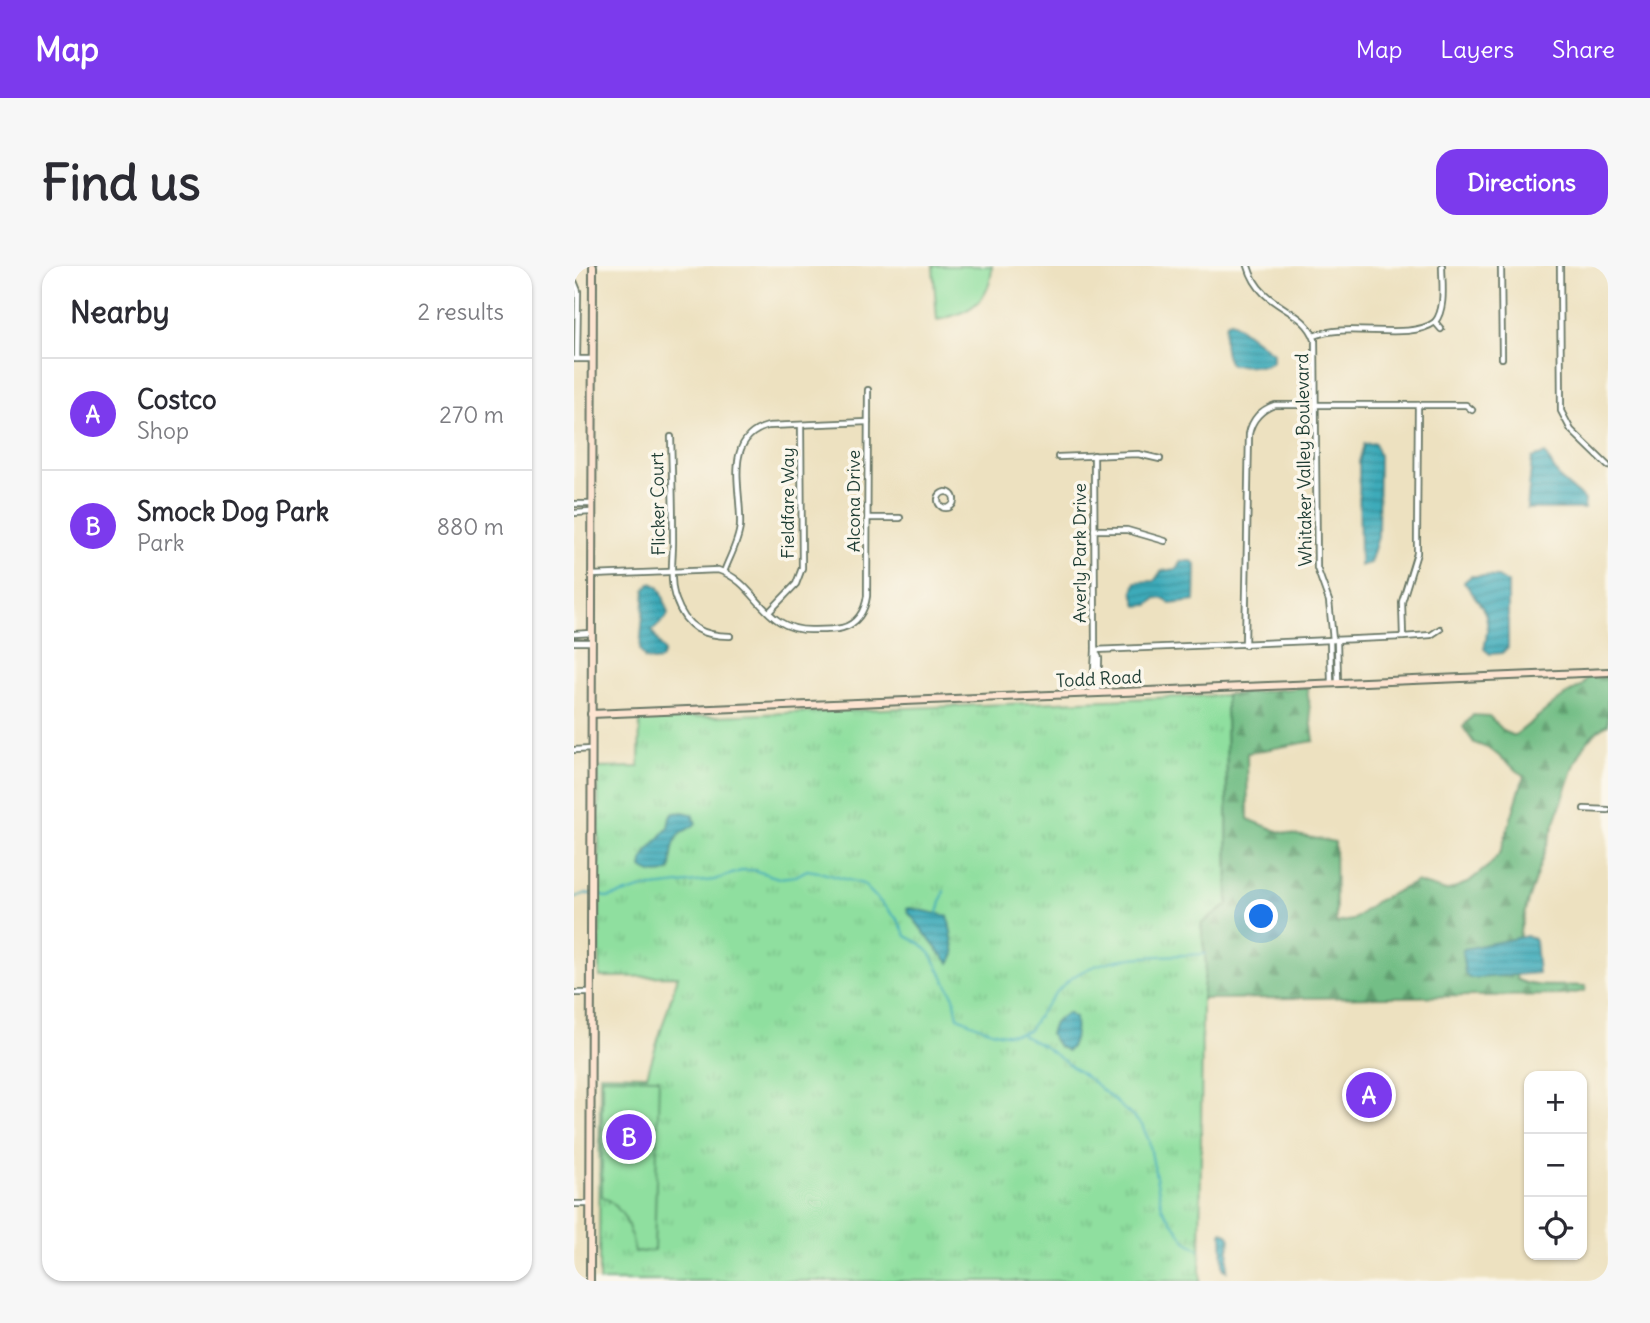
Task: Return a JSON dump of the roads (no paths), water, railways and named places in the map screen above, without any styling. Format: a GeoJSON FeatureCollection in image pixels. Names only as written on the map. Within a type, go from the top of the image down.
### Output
{"type":"FeatureCollection","features":[{"type":"Feature","properties":{"kind":"street"},"geometry":{"type":"LineString","coordinates":[[590,1281],[593,266]]}},
{"type":"Feature","properties":{"kind":"street","name":"Whitaker Valley Boulevard"},"geometry":{"type":"LineString","coordinates":[[1248,266],[1255,284],[1264,295],[1305,322],[1314,335],[1317,404],[1317,568],[1329,601],[1335,683]]}},
{"type":"Feature","properties":{"kind":"street"},"geometry":{"type":"LineString","coordinates":[[1314,335],[1329,330],[1417,330],[1435,322],[1440,315],[1442,266]]}},
{"type":"Feature","properties":{"kind":"street"},"geometry":{"type":"LineString","coordinates":[[1501,266],[1502,358]]}},
{"type":"Feature","properties":{"kind":"street"},"geometry":{"type":"LineString","coordinates":[[1560,266],[1561,411],[1570,430],[1608,466]]}},
{"type":"Feature","properties":{"kind":"street"},"geometry":{"type":"LineString","coordinates":[[574,281],[578,289],[576,359],[592,359]]}},
{"type":"Feature","properties":{"kind":"street"},"geometry":{"type":"LineString","coordinates":[[1435,322],[1441,329]]}},
{"type":"Feature","properties":{"kind":"street","name":"Alcona Drive"},"geometry":{"type":"LineString","coordinates":[[769,612],[790,628],[804,631],[845,627],[856,621],[863,611],[867,598],[869,390]]}},
{"type":"Feature","properties":{"kind":"street"},"geometry":{"type":"LineString","coordinates":[[1403,637],[1402,602],[1417,540],[1418,404]]}},
{"type":"Feature","properties":{"kind":"street"},"geometry":{"type":"LineString","coordinates":[[1245,645],[1250,425],[1256,416],[1275,405],[1466,405],[1472,410]]}},
{"type":"Feature","properties":{"kind":"street"},"geometry":{"type":"LineString","coordinates":[[724,572],[740,528],[738,454],[743,441],[751,433],[768,426],[868,422]]}},
{"type":"Feature","properties":{"kind":"street","name":"Fieldfare Way"},"geometry":{"type":"LineString","coordinates":[[769,612],[796,584],[802,568],[801,425]]}},
{"type":"Feature","properties":{"kind":"street","name":"Flicker Court"},"geometry":{"type":"LineString","coordinates":[[671,437],[673,572],[676,600],[691,625],[708,635],[730,636]]}},
{"type":"Feature","properties":{"kind":"street"},"geometry":{"type":"LineString","coordinates":[[1058,457],[1140,454],[1160,458]]}},
{"type":"Feature","properties":{"kind":"street","name":"Averly Park Drive"},"geometry":{"type":"LineString","coordinates":[[1094,456],[1095,650],[1099,658],[1095,693]]}},
{"type":"Feature","properties":{"kind":"street"},"geometry":{"type":"LineString","coordinates":[[574,504],[592,504]]}},
{"type":"Feature","properties":{"kind":"street"},"geometry":{"type":"LineString","coordinates":[[574,513],[591,512]]}},
{"type":"Feature","properties":{"kind":"street"},"geometry":{"type":"LineString","coordinates":[[868,518],[900,519]]}},
{"type":"Feature","properties":{"kind":"street"},"geometry":{"type":"LineString","coordinates":[[1094,530],[1127,530],[1165,541]]}},
{"type":"Feature","properties":{"kind":"street"},"geometry":{"type":"LineString","coordinates":[[592,575],[715,570],[735,579],[769,612]]}},
{"type":"Feature","properties":{"kind":"street"},"geometry":{"type":"LineString","coordinates":[[1095,650],[1403,637],[1432,635],[1440,629]]}},
{"type":"Feature","properties":{"kind":"street"},"geometry":{"type":"LineString","coordinates":[[574,634],[592,633]]}},
{"type":"Feature","properties":{"kind":"street"},"geometry":{"type":"LineString","coordinates":[[574,642],[592,642]]}},
{"type":"Feature","properties":{"kind":"street","name":"Todd Road"},"geometry":{"type":"LineString","coordinates":[[592,714],[1608,672]]}},
{"type":"Feature","properties":{"kind":"street"},"geometry":{"type":"LineString","coordinates":[[574,750],[592,749]]}},
{"type":"Feature","properties":{"kind":"street"},"geometry":{"type":"LineString","coordinates":[[1584,809],[1608,810]]}},
{"type":"Feature","properties":{"kind":"street"},"geometry":{"type":"LineString","coordinates":[[574,993],[591,993]]}},
{"type":"Feature","properties":{"kind":"street"},"geometry":{"type":"LineString","coordinates":[[574,1204],[590,1203]]}},
{"type":"Feature","properties":{"kind":"water"},"geometry":{"type":"Polygon","coordinates":[[[1231,321],[1273,353],[1273,362],[1264,366],[1231,365],[1226,356],[1224,339],[1226,323],[1231,321]]]}},
{"type":"Feature","properties":{"kind":"water"},"geometry":{"type":"Polygon","coordinates":[[[1375,443],[1379,456],[1378,537],[1370,563],[1360,566],[1359,462],[1364,444],[1375,443]]]}},
{"type":"Feature","properties":{"kind":"water"},"geometry":{"type":"Polygon","coordinates":[[[1545,454],[1560,479],[1585,500],[1584,509],[1527,509],[1532,458],[1545,454]]]}},
{"type":"Feature","properties":{"kind":"water"},"geometry":{"type":"Polygon","coordinates":[[[1181,561],[1192,561],[1196,565],[1195,601],[1170,604],[1165,599],[1156,598],[1149,605],[1137,606],[1133,592],[1136,582],[1154,581],[1162,571],[1176,569],[1181,561]]]}},
{"type":"Feature","properties":{"kind":"water"},"geometry":{"type":"Polygon","coordinates":[[[1471,576],[1498,577],[1508,583],[1508,647],[1502,653],[1490,654],[1484,649],[1487,619],[1464,582],[1471,576]]]}},
{"type":"Feature","properties":{"kind":"water"},"geometry":{"type":"Polygon","coordinates":[[[650,583],[660,590],[668,613],[652,631],[664,652],[661,660],[653,661],[645,659],[640,650],[645,590],[650,583]]]}},
{"type":"Feature","properties":{"kind":"water"},"geometry":{"type":"Polygon","coordinates":[[[674,813],[692,814],[696,823],[681,833],[675,841],[671,869],[657,874],[642,868],[647,852],[668,828],[670,817],[674,813]]]}},
{"type":"Feature","properties":{"kind":"water"},"geometry":{"type":"Polygon","coordinates":[[[907,909],[948,916],[955,954],[950,963],[908,912],[907,909]]]}},
{"type":"Feature","properties":{"kind":"water"},"geometry":{"type":"Polygon","coordinates":[[[1527,936],[1535,941],[1538,973],[1469,978],[1465,973],[1462,952],[1464,949],[1527,936]]]}},
{"type":"Feature","properties":{"kind":"water"},"geometry":{"type":"Polygon","coordinates":[[[1067,1013],[1075,1018],[1075,1027],[1074,1040],[1067,1051],[1057,1045],[1050,1034],[1054,1023],[1067,1013]]]}},
{"type":"Feature","properties":{"kind":"water"},"geometry":{"type":"Polygon","coordinates":[[[1222,1232],[1230,1237],[1227,1271],[1223,1268],[1222,1232]]]}},
{"type":"Feature","properties":{"kind":"waterway"},"geometry":{"type":"LineString","coordinates":[[574,898],[585,894],[608,898],[644,888],[714,880],[744,870],[779,878],[796,876],[807,870],[863,884],[898,920],[906,936],[921,944],[931,954],[954,997],[958,1017],[1002,1034],[1029,1030],[1063,985],[1083,971],[1116,960],[1205,954]]}},
{"type":"Feature","properties":{"kind":"waterway"},"geometry":{"type":"LineString","coordinates":[[938,913],[944,891]]}},
{"type":"Feature","properties":{"kind":"waterway"},"geometry":{"type":"LineString","coordinates":[[1022,1035],[1043,1046],[1092,1081],[1142,1125],[1149,1141],[1162,1208],[1186,1241],[1200,1250]]}},
{"type":"Feature","properties":{"kind":"place","name":"Costco"},"geometry":{"type":"Point","coordinates":[1369,1095]}},
{"type":"Feature","properties":{"kind":"place","name":"Smock Dog Park"},"geometry":{"type":"Point","coordinates":[629,1137]}}]}
